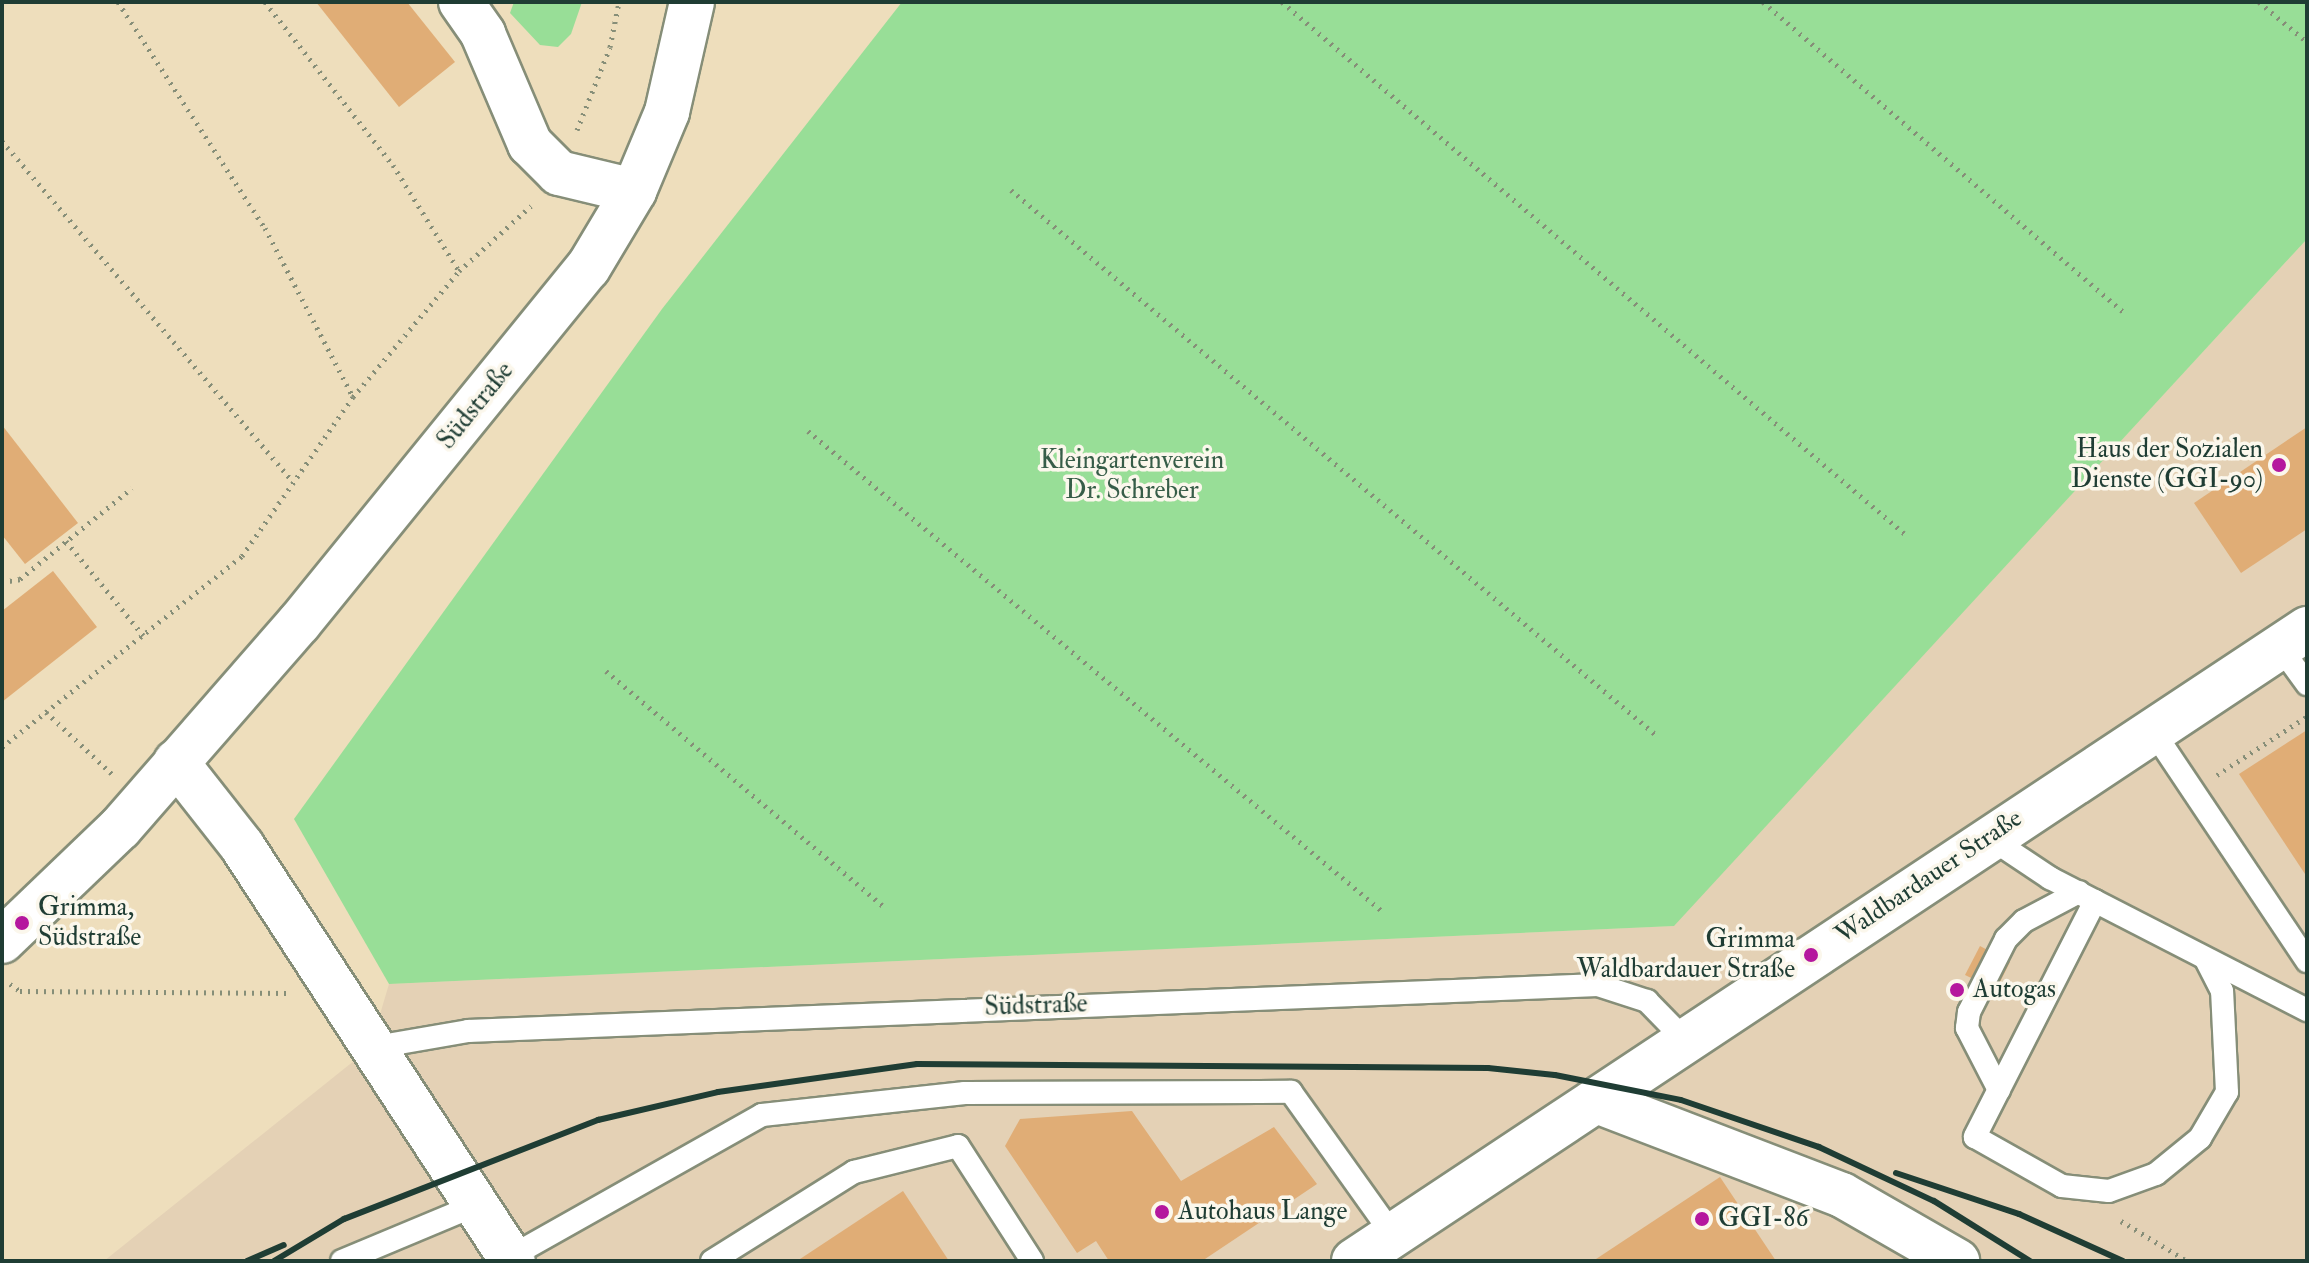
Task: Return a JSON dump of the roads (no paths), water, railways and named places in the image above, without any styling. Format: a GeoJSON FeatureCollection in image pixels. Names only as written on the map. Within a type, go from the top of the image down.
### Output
{"type":"FeatureCollection","features":[{"type":"Feature","properties":{"kind":"street"},"geometry":{"type":"LineString","coordinates":[[461,2],[483,34],[530,144],[559,173],[634,191]]}},
{"type":"Feature","properties":{"kind":"street","name":"Südstraße"},"geometry":{"type":"LineString","coordinates":[[2,941],[142,802],[299,623],[588,268],[634,191],[667,112],[692,2]]}},
{"type":"Feature","properties":{"kind":"street","name":"Waldbardauer Straße"},"geometry":{"type":"LineString","coordinates":[[1354,1261],[1597,1101],[1987,836],[2294,638]]}},
{"type":"Feature","properties":{"kind":"street"},"geometry":{"type":"LineString","coordinates":[[176,762],[242,846],[370,1048],[512,1259]]}},
{"type":"Feature","properties":{"kind":"street"},"geometry":{"type":"LineString","coordinates":[[1597,1101],[1842,1195],[1957,1261]]}},
{"type":"Feature","properties":{"kind":"lane"},"geometry":{"type":"LineString","coordinates":[[2294,638],[2307,684]]}},
{"type":"Feature","properties":{"kind":"lane"},"geometry":{"type":"LineString","coordinates":[[2153,731],[2307,961]]}},
{"type":"Feature","properties":{"kind":"lane"},"geometry":{"type":"LineString","coordinates":[[1987,836],[2087,897],[2307,1010]]}},
{"type":"Feature","properties":{"kind":"lane"},"geometry":{"type":"LineString","coordinates":[[1999,1090],[1967,1028],[1969,1012],[2006,939],[2024,921],[2087,897]]}},
{"type":"Feature","properties":{"kind":"lane"},"geometry":{"type":"LineString","coordinates":[[2087,897],[1975,1137],[2062,1186],[2109,1191],[2121,1187],[2156,1174],[2200,1138],[2227,1092],[2222,991],[2206,959]]}},
{"type":"Feature","properties":{"kind":"lane","name":"Südstraße"},"geometry":{"type":"LineString","coordinates":[[370,1048],[468,1031],[1583,985],[1647,1001],[1685,1040]]}},
{"type":"Feature","properties":{"kind":"lane"},"geometry":{"type":"LineString","coordinates":[[512,1259],[762,1115],[965,1093],[1291,1092],[1393,1235]]}},
{"type":"Feature","properties":{"kind":"lane"},"geometry":{"type":"LineString","coordinates":[[712,1261],[854,1172],[958,1146],[1032,1261]]}},
{"type":"Feature","properties":{"kind":"lane"},"geometry":{"type":"LineString","coordinates":[[342,1261],[476,1205]]}},
{"type":"Feature","properties":{"kind":"railway"},"geometry":{"type":"LineString","coordinates":[[274,1261],[344,1219],[598,1120],[718,1092],[917,1064],[1488,1068],[1555,1075],[1681,1100],[1819,1147],[1934,1201],[2030,1261]]}},
{"type":"Feature","properties":{"kind":"railway"},"geometry":{"type":"LineString","coordinates":[[1896,1173],[2019,1214],[2123,1261]]}},
{"type":"Feature","properties":{"kind":"railway"},"geometry":{"type":"LineString","coordinates":[[247,1261],[284,1245]]}},
{"type":"Feature","properties":{"kind":"place","name":"Haus der Sozialen Dienste (GGI-90)"},"geometry":{"type":"Point","coordinates":[2279,465]}},
{"type":"Feature","properties":{"kind":"place","name":"Grimma, Südstraße"},"geometry":{"type":"Point","coordinates":[22,923]}},
{"type":"Feature","properties":{"kind":"place","name":"Grimma Waldbardauer Straße"},"geometry":{"type":"Point","coordinates":[1811,955]}},
{"type":"Feature","properties":{"kind":"place","name":"Autogas"},"geometry":{"type":"Point","coordinates":[1957,990]}},
{"type":"Feature","properties":{"kind":"place","name":"Autohaus Lange"},"geometry":{"type":"Point","coordinates":[1162,1212]}},
{"type":"Feature","properties":{"kind":"place","name":"GGI-86"},"geometry":{"type":"Point","coordinates":[1702,1219]}},
{"type":"Feature","properties":{"kind":"park label","name":"Kleingartenverein Dr. Schreber"},"geometry":{"type":"Point","coordinates":[1132,476]}}]}
